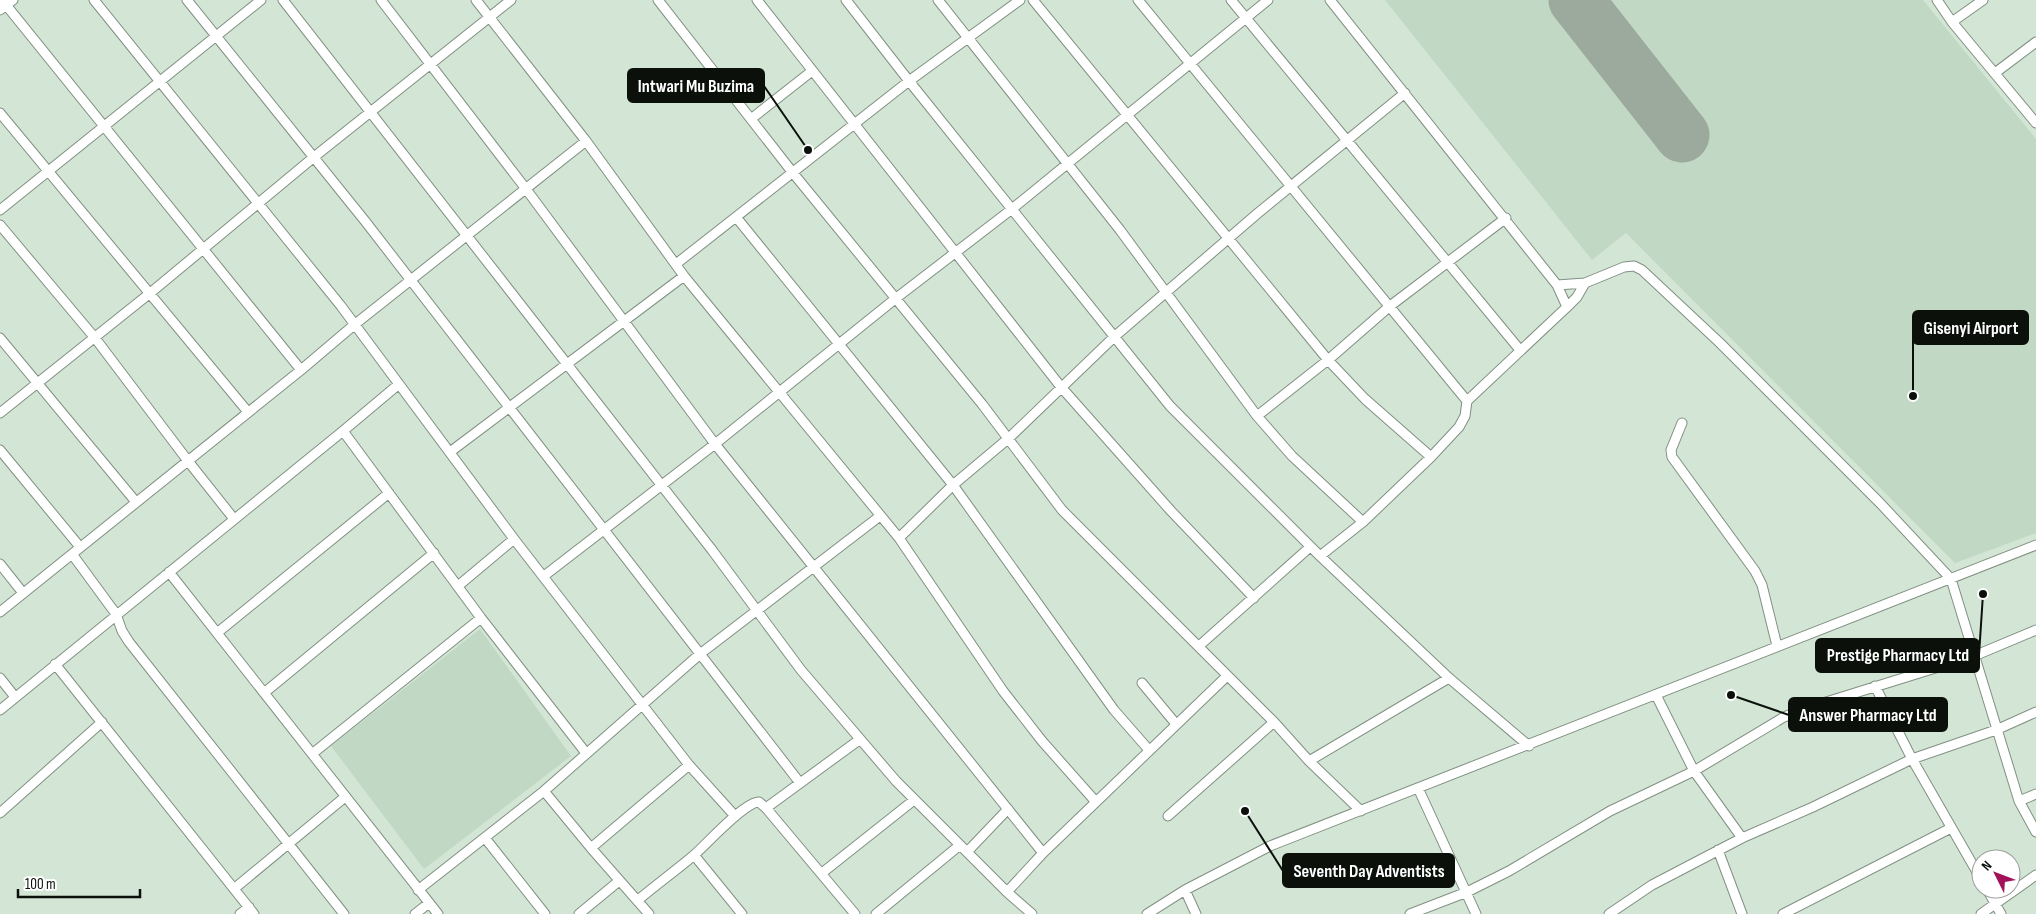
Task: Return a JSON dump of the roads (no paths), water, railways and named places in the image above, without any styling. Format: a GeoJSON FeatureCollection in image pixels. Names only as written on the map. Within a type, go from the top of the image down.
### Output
{"type":"FeatureCollection","features":[{"type":"Feature","properties":{"kind":"street"},"geometry":{"type":"LineString","coordinates":[[94,0],[354,325],[514,539],[689,765],[735,816]]}},
{"type":"Feature","properties":{"kind":"street"},"geometry":{"type":"LineString","coordinates":[[187,0],[411,280],[508,408],[800,783]]}},
{"type":"Feature","properties":{"kind":"street"},"geometry":{"type":"LineString","coordinates":[[0,210],[261,0]]}},
{"type":"Feature","properties":{"kind":"street"},"geometry":{"type":"LineString","coordinates":[[283,0],[567,364],[801,670],[859,740],[914,800],[1030,913]]}},
{"type":"Feature","properties":{"kind":"street"},"geometry":{"type":"LineString","coordinates":[[380,0],[526,189],[715,444],[1043,853]]}},
{"type":"Feature","properties":{"kind":"street"},"geometry":{"type":"LineString","coordinates":[[476,0],[586,141],[684,276],[899,538],[1003,691],[1042,741],[1096,802]]}},
{"type":"Feature","properties":{"kind":"street"},"geometry":{"type":"LineString","coordinates":[[0,413],[149,294],[314,157],[512,0]]}},
{"type":"Feature","properties":{"kind":"street"},"geometry":{"type":"LineString","coordinates":[[658,0],[793,173],[1008,438],[1062,510],[1274,722],[1309,761],[1361,810]]}},
{"type":"Feature","properties":{"kind":"street"},"geometry":{"type":"LineString","coordinates":[[757,0],[1061,387],[1170,511],[1254,598]]}},
{"type":"Feature","properties":{"kind":"street"},"geometry":{"type":"LineString","coordinates":[[846,0],[1170,406],[1310,547],[1449,678],[1528,746]]}},
{"type":"Feature","properties":{"kind":"street"},"geometry":{"type":"LineString","coordinates":[[938,0],[1069,163],[1257,416],[1292,456],[1363,522]]}},
{"type":"Feature","properties":{"kind":"street"},"geometry":{"type":"LineString","coordinates":[[676,264],[909,81],[1020,0]]}},
{"type":"Feature","properties":{"kind":"street"},"geometry":{"type":"LineString","coordinates":[[1033,0],[1328,360],[1365,399],[1431,458]]}},
{"type":"Feature","properties":{"kind":"street"},"geometry":{"type":"LineString","coordinates":[[1138,0],[1467,401]]}},
{"type":"Feature","properties":{"kind":"street"},"geometry":{"type":"LineString","coordinates":[[1231,0],[1520,350]]}},
{"type":"Feature","properties":{"kind":"street"},"geometry":{"type":"LineString","coordinates":[[544,576],[715,444],[895,299],[1012,209],[1268,0]]}},
{"type":"Feature","properties":{"kind":"street"},"geometry":{"type":"LineString","coordinates":[[1330,0],[1506,218],[1557,285],[1567,307]]}},
{"type":"Feature","properties":{"kind":"street"},"geometry":{"type":"LineString","coordinates":[[1937,0],[1952,22],[2036,123]]}},
{"type":"Feature","properties":{"kind":"street"},"geometry":{"type":"LineString","coordinates":[[1952,22],[1984,0]]}},
{"type":"Feature","properties":{"kind":"street"},"geometry":{"type":"LineString","coordinates":[[5,4],[301,370]]}},
{"type":"Feature","properties":{"kind":"street"},"geometry":{"type":"LineString","coordinates":[[1995,73],[2036,42]]}},
{"type":"Feature","properties":{"kind":"street"},"geometry":{"type":"LineString","coordinates":[[751,119],[812,71]]}},
{"type":"Feature","properties":{"kind":"street"},"geometry":{"type":"LineString","coordinates":[[899,538],[953,485],[1008,438],[1114,337],[1290,187],[1405,93]]}},
{"type":"Feature","properties":{"kind":"street"},"geometry":{"type":"LineString","coordinates":[[0,113],[248,412]]}},
{"type":"Feature","properties":{"kind":"street"},"geometry":{"type":"LineString","coordinates":[[0,612],[301,370],[354,325],[586,141]]}},
{"type":"Feature","properties":{"kind":"street"},"geometry":{"type":"LineString","coordinates":[[736,217],[953,485],[1114,710],[1149,750]]}},
{"type":"Feature","properties":{"kind":"street"},"geometry":{"type":"LineString","coordinates":[[1257,416],[1328,360],[1390,306],[1506,218]]}},
{"type":"Feature","properties":{"kind":"street"},"geometry":{"type":"LineString","coordinates":[[0,225],[95,338],[234,519]]}},
{"type":"Feature","properties":{"kind":"street"},"geometry":{"type":"LineString","coordinates":[[1557,285],[1585,283],[1624,267],[1634,266],[1642,270],[1720,343],[1880,503],[1951,578],[2019,801],[2036,832]]}},
{"type":"Feature","properties":{"kind":"street"},"geometry":{"type":"LineString","coordinates":[[450,452],[684,276]]}},
{"type":"Feature","properties":{"kind":"street"},"geometry":{"type":"LineString","coordinates":[[1320,556],[1363,522],[1431,458],[1459,427],[1465,416],[1467,401],[1567,307],[1585,283]]}},
{"type":"Feature","properties":{"kind":"street"},"geometry":{"type":"LineString","coordinates":[[0,338],[136,502]]}},
{"type":"Feature","properties":{"kind":"street"},"geometry":{"type":"LineString","coordinates":[[0,710],[399,384]]}},
{"type":"Feature","properties":{"kind":"street"},"geometry":{"type":"LineString","coordinates":[[1682,422],[1671,450],[1672,457],[1755,571],[1762,585],[1777,646]]}},
{"type":"Feature","properties":{"kind":"street"},"geometry":{"type":"LineString","coordinates":[[343,431],[481,618],[586,754]]}},
{"type":"Feature","properties":{"kind":"street"},"geometry":{"type":"LineString","coordinates":[[0,450],[80,547]]}},
{"type":"Feature","properties":{"kind":"street"},"geometry":{"type":"LineString","coordinates":[[217,632],[389,493]]}},
{"type":"Feature","properties":{"kind":"street"},"geometry":{"type":"LineString","coordinates":[[418,890],[544,791],[700,654],[880,516]]}},
{"type":"Feature","properties":{"kind":"street"},"geometry":{"type":"LineString","coordinates":[[458,586],[514,539]]}},
{"type":"Feature","properties":{"kind":"street"},"geometry":{"type":"LineString","coordinates":[[1147,914],[1185,890],[1270,846],[2036,545]]}},
{"type":"Feature","properties":{"kind":"street"},"geometry":{"type":"LineString","coordinates":[[1198,646],[1310,547]]}},
{"type":"Feature","properties":{"kind":"street"},"geometry":{"type":"LineString","coordinates":[[264,693],[434,553]]}},
{"type":"Feature","properties":{"kind":"street"},"geometry":{"type":"LineString","coordinates":[[72,554],[116,614],[129,642],[344,914]]}},
{"type":"Feature","properties":{"kind":"street"},"geometry":{"type":"LineString","coordinates":[[0,564],[23,593]]}},
{"type":"Feature","properties":{"kind":"street"},"geometry":{"type":"LineString","coordinates":[[169,572],[438,914]]}},
{"type":"Feature","properties":{"kind":"street"},"geometry":{"type":"LineString","coordinates":[[312,754],[481,618]]}},
{"type":"Feature","properties":{"kind":"street"},"geometry":{"type":"LineString","coordinates":[[1410,914],[1467,892],[1509,872],[1610,811],[1694,771],[1784,717],[1875,686],[1974,656],[2036,630]]}},
{"type":"Feature","properties":{"kind":"street"},"geometry":{"type":"LineString","coordinates":[[55,664],[252,911],[240,914]]}},
{"type":"Feature","properties":{"kind":"street"},"geometry":{"type":"LineString","coordinates":[[1007,892],[1043,853],[1227,676]]}},
{"type":"Feature","properties":{"kind":"street"},"geometry":{"type":"LineString","coordinates":[[0,678],[15,696]]}},
{"type":"Feature","properties":{"kind":"street"},"geometry":{"type":"LineString","coordinates":[[1309,761],[1449,678]]}},
{"type":"Feature","properties":{"kind":"street"},"geometry":{"type":"LineString","coordinates":[[1142,683],[1176,724]]}},
{"type":"Feature","properties":{"kind":"street"},"geometry":{"type":"LineString","coordinates":[[1875,686],[1912,759],[1971,862]]}},
{"type":"Feature","properties":{"kind":"street"},"geometry":{"type":"LineString","coordinates":[[1656,695],[1694,771],[1742,838]]}},
{"type":"Feature","properties":{"kind":"street"},"geometry":{"type":"LineString","coordinates":[[1609,914],[1652,885],[1742,838],[1813,807],[1912,759],[1996,730],[2036,712]]}},
{"type":"Feature","properties":{"kind":"street"},"geometry":{"type":"LineString","coordinates":[[0,813],[102,722]]}},
{"type":"Feature","properties":{"kind":"street"},"geometry":{"type":"LineString","coordinates":[[1168,816],[1274,722]]}},
{"type":"Feature","properties":{"kind":"street"},"geometry":{"type":"LineString","coordinates":[[766,808],[859,740]]}},
{"type":"Feature","properties":{"kind":"street"},"geometry":{"type":"LineString","coordinates":[[591,848],[689,765]]}},
{"type":"Feature","properties":{"kind":"street"},"geometry":{"type":"LineString","coordinates":[[1418,788],[1476,914]]}},
{"type":"Feature","properties":{"kind":"street"},"geometry":{"type":"LineString","coordinates":[[544,791],[649,914]]}},
{"type":"Feature","properties":{"kind":"street"},"geometry":{"type":"LineString","coordinates":[[2019,801],[2036,794]]}},
{"type":"Feature","properties":{"kind":"street"},"geometry":{"type":"LineString","coordinates":[[234,888],[345,797]]}},
{"type":"Feature","properties":{"kind":"street"},"geometry":{"type":"LineString","coordinates":[[822,873],[914,800]]}},
{"type":"Feature","properties":{"kind":"street"},"geometry":{"type":"LineString","coordinates":[[638,900],[694,855],[735,816],[753,802],[758,802],[766,808],[855,914]]}},
{"type":"Feature","properties":{"kind":"street"},"geometry":{"type":"LineString","coordinates":[[967,852],[1008,809]]}},
{"type":"Feature","properties":{"kind":"street"},"geometry":{"type":"LineString","coordinates":[[1783,914],[1951,828]]}},
{"type":"Feature","properties":{"kind":"street"},"geometry":{"type":"LineString","coordinates":[[485,838],[545,914]]}},
{"type":"Feature","properties":{"kind":"street"},"geometry":{"type":"LineString","coordinates":[[876,914],[960,845]]}},
{"type":"Feature","properties":{"kind":"street"},"geometry":{"type":"LineString","coordinates":[[1718,850],[1742,914]]}},
{"type":"Feature","properties":{"kind":"street"},"geometry":{"type":"LineString","coordinates":[[694,855],[742,914]]}},
{"type":"Feature","properties":{"kind":"street"},"geometry":{"type":"LineString","coordinates":[[1981,914],[2036,875]]}},
{"type":"Feature","properties":{"kind":"street"},"geometry":{"type":"LineString","coordinates":[[579,914],[619,881]]}},
{"type":"Feature","properties":{"kind":"street"},"geometry":{"type":"LineString","coordinates":[[1185,890],[1196,914]]}},
{"type":"Feature","properties":{"kind":"street"},"geometry":{"type":"LineString","coordinates":[[1993,899],[2001,914]]}},
{"type":"Feature","properties":{"kind":"street"},"geometry":{"type":"LineString","coordinates":[[415,914],[429,903]]}},
{"type":"Feature","properties":{"kind":"place","name":"Intwari Mu Buzima"},"geometry":{"type":"Point","coordinates":[808,150]}},
{"type":"Feature","properties":{"kind":"place","name":"Gisenyi Airport"},"geometry":{"type":"Point","coordinates":[1913,396]}},
{"type":"Feature","properties":{"kind":"place","name":"Prestige Pharmacy Ltd"},"geometry":{"type":"Point","coordinates":[1983,594]}},
{"type":"Feature","properties":{"kind":"place","name":"Answer Pharmacy Ltd"},"geometry":{"type":"Point","coordinates":[1731,695]}},
{"type":"Feature","properties":{"kind":"place","name":"Seventh Day Adventists"},"geometry":{"type":"Point","coordinates":[1245,811]}}]}
